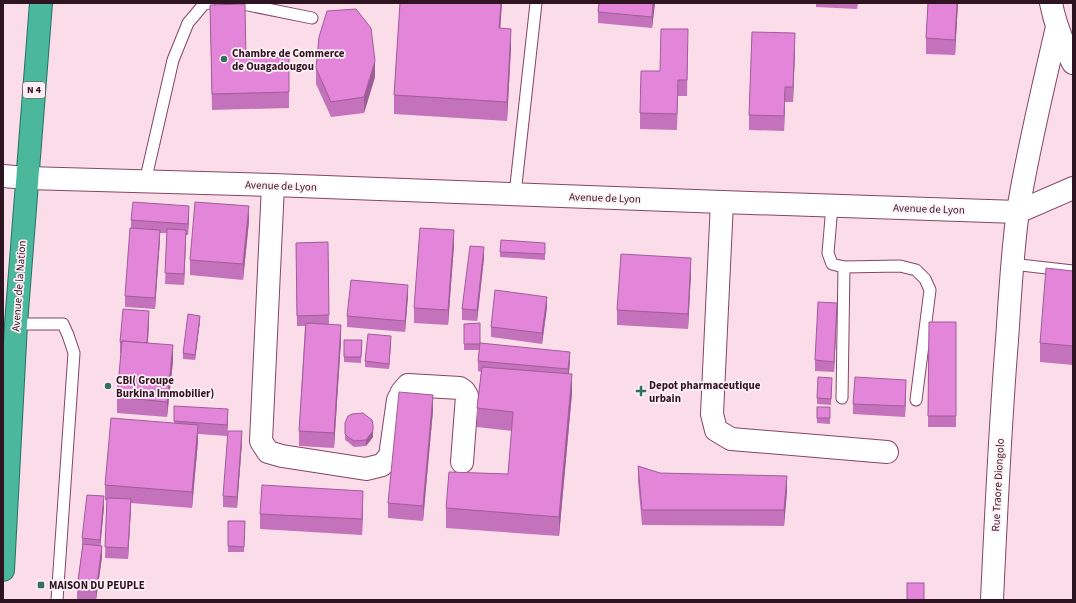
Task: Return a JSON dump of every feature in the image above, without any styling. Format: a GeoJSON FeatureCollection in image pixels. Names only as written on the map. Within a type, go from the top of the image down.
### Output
{"type":"FeatureCollection","features":[{"type":"Feature","properties":{"kind":"highway","name":"Avenue de la Nation"},"geometry":{"type":"LineString","coordinates":[[3,570],[16,324],[41,3]]}},
{"type":"Feature","properties":{"kind":"street"},"geometry":{"type":"LineString","coordinates":[[1051,3],[1057,27],[1073,63]]}},
{"type":"Feature","properties":{"kind":"street"},"geometry":{"type":"LineString","coordinates":[[1018,212],[1023,180],[1057,27]]}},
{"type":"Feature","properties":{"kind":"street","name":"Avenue de Lyon"},"geometry":{"type":"LineString","coordinates":[[3,176],[1018,212]]}},
{"type":"Feature","properties":{"kind":"street"},"geometry":{"type":"LineString","coordinates":[[273,185],[261,440],[268,452],[282,456],[366,469],[382,465],[390,456],[398,400],[402,392],[408,386],[460,388],[464,390],[467,396],[462,462]]}},
{"type":"Feature","properties":{"kind":"street"},"geometry":{"type":"LineString","coordinates":[[1018,212],[1073,188]]}},
{"type":"Feature","properties":{"kind":"street"},"geometry":{"type":"LineString","coordinates":[[722,202],[712,414],[716,430],[731,439],[887,452]]}},
{"type":"Feature","properties":{"kind":"street","name":"Rue Traore Diongolo"},"geometry":{"type":"LineString","coordinates":[[992,600],[1004,371],[1012,264],[1018,212]]}},
{"type":"Feature","properties":{"kind":"lane"},"geometry":{"type":"LineString","coordinates":[[146,182],[173,60],[188,23],[204,4],[209,3]]}},
{"type":"Feature","properties":{"kind":"lane"},"geometry":{"type":"LineString","coordinates":[[238,3],[312,18]]}},
{"type":"Feature","properties":{"kind":"lane"},"geometry":{"type":"LineString","coordinates":[[514,194],[536,3]]}},
{"type":"Feature","properties":{"kind":"lane"},"geometry":{"type":"LineString","coordinates":[[832,206],[828,254],[832,264],[844,267],[900,266],[916,270],[925,279],[930,290],[916,400]]}},
{"type":"Feature","properties":{"kind":"lane"},"geometry":{"type":"LineString","coordinates":[[1012,264],[1073,271]]}},
{"type":"Feature","properties":{"kind":"lane"},"geometry":{"type":"LineString","coordinates":[[842,398],[844,267]]}},
{"type":"Feature","properties":{"kind":"lane"},"geometry":{"type":"LineString","coordinates":[[16,324],[63,324],[74,353],[57,600]]}},
{"type":"Feature","properties":{"kind":"building"},"geometry":{"type":"Polygon","coordinates":[[[400,3],[501,3],[499,28],[511,29],[507,102],[394,95],[400,3]]]}},
{"type":"Feature","properties":{"kind":"building"},"geometry":{"type":"Polygon","coordinates":[[[599,3],[653,3],[652,17],[598,12],[599,3]]]}},
{"type":"Feature","properties":{"kind":"building"},"geometry":{"type":"Polygon","coordinates":[[[928,3],[957,3],[955,40],[926,38],[928,3]]]}},
{"type":"Feature","properties":{"kind":"building"},"geometry":{"type":"Polygon","coordinates":[[[245,4],[246,58],[289,57],[289,92],[212,94],[210,5],[245,4]]]}},
{"type":"Feature","properties":{"kind":"building"},"geometry":{"type":"Polygon","coordinates":[[[356,9],[371,28],[375,61],[364,97],[331,102],[316,68],[319,37],[327,11],[356,9]]]}},
{"type":"Feature","properties":{"kind":"building"},"geometry":{"type":"Polygon","coordinates":[[[661,29],[688,29],[687,80],[678,80],[677,114],[640,113],[641,71],[660,71],[661,29]]]}},
{"type":"Feature","properties":{"kind":"building"},"geometry":{"type":"Polygon","coordinates":[[[752,32],[795,33],[793,87],[785,87],[784,116],[749,115],[752,32]]]}},
{"type":"Feature","properties":{"kind":"building"},"geometry":{"type":"Polygon","coordinates":[[[133,202],[189,206],[188,224],[131,220],[133,202]]]}},
{"type":"Feature","properties":{"kind":"building"},"geometry":{"type":"Polygon","coordinates":[[[195,202],[249,206],[243,264],[190,260],[195,202]]]}},
{"type":"Feature","properties":{"kind":"building"},"geometry":{"type":"Polygon","coordinates":[[[130,228],[160,230],[155,298],[125,296],[130,228]]]}},
{"type":"Feature","properties":{"kind":"building"},"geometry":{"type":"Polygon","coordinates":[[[420,228],[454,230],[448,310],[414,308],[420,228]]]}},
{"type":"Feature","properties":{"kind":"building"},"geometry":{"type":"Polygon","coordinates":[[[167,229],[186,230],[184,274],[165,273],[167,229]]]}},
{"type":"Feature","properties":{"kind":"building"},"geometry":{"type":"Polygon","coordinates":[[[501,240],[545,243],[545,254],[500,252],[501,240]]]}},
{"type":"Feature","properties":{"kind":"building"},"geometry":{"type":"Polygon","coordinates":[[[328,242],[329,315],[297,316],[296,243],[328,242]]]}},
{"type":"Feature","properties":{"kind":"building"},"geometry":{"type":"Polygon","coordinates":[[[470,246],[484,247],[477,310],[462,309],[470,246]]]}},
{"type":"Feature","properties":{"kind":"building"},"geometry":{"type":"Polygon","coordinates":[[[621,254],[691,258],[688,314],[617,310],[621,254]]]}},
{"type":"Feature","properties":{"kind":"building"},"geometry":{"type":"Polygon","coordinates":[[[1046,268],[1073,271],[1073,346],[1040,343],[1046,268]]]}},
{"type":"Feature","properties":{"kind":"building"},"geometry":{"type":"Polygon","coordinates":[[[351,280],[408,285],[405,321],[347,316],[351,280]]]}},
{"type":"Feature","properties":{"kind":"building"},"geometry":{"type":"Polygon","coordinates":[[[495,290],[547,297],[542,333],[491,327],[495,290]]]}},
{"type":"Feature","properties":{"kind":"building"},"geometry":{"type":"Polygon","coordinates":[[[818,302],[837,303],[834,362],[815,360],[818,302]]]}},
{"type":"Feature","properties":{"kind":"building"},"geometry":{"type":"Polygon","coordinates":[[[123,309],[149,311],[147,343],[120,342],[123,309]]]}},
{"type":"Feature","properties":{"kind":"building"},"geometry":{"type":"Polygon","coordinates":[[[188,314],[200,316],[195,355],[183,353],[188,314]]]}},
{"type":"Feature","properties":{"kind":"building"},"geometry":{"type":"Polygon","coordinates":[[[929,322],[956,322],[956,416],[928,416],[929,322]]]}},
{"type":"Feature","properties":{"kind":"building"},"geometry":{"type":"Polygon","coordinates":[[[306,323],[341,325],[334,433],[299,431],[306,323]]]}},
{"type":"Feature","properties":{"kind":"building"},"geometry":{"type":"Polygon","coordinates":[[[480,323],[480,344],[464,344],[464,324],[480,323]]]}},
{"type":"Feature","properties":{"kind":"building"},"geometry":{"type":"Polygon","coordinates":[[[368,334],[391,336],[389,364],[365,361],[368,334]]]}},
{"type":"Feature","properties":{"kind":"building"},"geometry":{"type":"Polygon","coordinates":[[[344,340],[362,340],[361,357],[344,357],[344,340]]]}},
{"type":"Feature","properties":{"kind":"building"},"geometry":{"type":"Polygon","coordinates":[[[122,341],[173,345],[167,402],[117,397],[122,341]]]}},
{"type":"Feature","properties":{"kind":"building"},"geometry":{"type":"Polygon","coordinates":[[[480,343],[570,352],[568,369],[478,361],[480,343]]]}},
{"type":"Feature","properties":{"kind":"building"},"geometry":{"type":"Polygon","coordinates":[[[482,367],[572,374],[559,517],[446,508],[449,472],[508,474],[513,412],[477,408],[482,367]]]}},
{"type":"Feature","properties":{"kind":"building"},"geometry":{"type":"Polygon","coordinates":[[[818,377],[832,378],[831,399],[817,398],[818,377]]]}},
{"type":"Feature","properties":{"kind":"building"},"geometry":{"type":"Polygon","coordinates":[[[855,377],[906,380],[905,406],[853,404],[855,377]]]}},
{"type":"Feature","properties":{"kind":"building"},"geometry":{"type":"Polygon","coordinates":[[[399,392],[433,395],[423,506],[388,503],[399,392]]]}},
{"type":"Feature","properties":{"kind":"building"},"geometry":{"type":"Polygon","coordinates":[[[174,406],[228,409],[227,425],[174,421],[174,406]]]}},
{"type":"Feature","properties":{"kind":"building"},"geometry":{"type":"Polygon","coordinates":[[[817,407],[830,407],[830,418],[817,418],[817,407]]]}},
{"type":"Feature","properties":{"kind":"building"},"geometry":{"type":"Polygon","coordinates":[[[363,413],[372,420],[373,431],[366,440],[354,441],[345,434],[345,423],[348,416],[363,413]]]}},
{"type":"Feature","properties":{"kind":"building"},"geometry":{"type":"Polygon","coordinates":[[[111,418],[198,425],[192,492],[105,485],[111,418]]]}},
{"type":"Feature","properties":{"kind":"building"},"geometry":{"type":"Polygon","coordinates":[[[228,431],[242,431],[237,497],[223,496],[228,431]]]}},
{"type":"Feature","properties":{"kind":"building"},"geometry":{"type":"Polygon","coordinates":[[[638,466],[660,473],[787,476],[784,510],[642,510],[638,466]]]}},
{"type":"Feature","properties":{"kind":"building"},"geometry":{"type":"Polygon","coordinates":[[[262,485],[363,491],[362,519],[260,514],[262,485]]]}},
{"type":"Feature","properties":{"kind":"building"},"geometry":{"type":"Polygon","coordinates":[[[87,495],[104,496],[100,540],[82,538],[87,495]]]}},
{"type":"Feature","properties":{"kind":"building"},"geometry":{"type":"Polygon","coordinates":[[[107,498],[131,499],[128,548],[105,547],[107,498]]]}},
{"type":"Feature","properties":{"kind":"building"},"geometry":{"type":"Polygon","coordinates":[[[228,521],[245,521],[244,547],[228,546],[228,521]]]}},
{"type":"Feature","properties":{"kind":"building"},"geometry":{"type":"Polygon","coordinates":[[[83,544],[102,546],[96,591],[77,588],[83,544]]]}},
{"type":"Feature","properties":{"kind":"building"},"geometry":{"type":"Polygon","coordinates":[[[907,583],[924,583],[924,600],[907,600],[907,583]]]}},
{"type":"Feature","properties":{"kind":"place","name":"Chambre de Commerce de Ouagadougou"},"geometry":{"type":"Point","coordinates":[224,59]}},
{"type":"Feature","properties":{"kind":"place","name":"CBI( Groupe Burkina Immobilier)"},"geometry":{"type":"Point","coordinates":[108,386]}},
{"type":"Feature","properties":{"kind":"place","name":"Depot pharmaceutique urbain"},"geometry":{"type":"Point","coordinates":[641,391]}},
{"type":"Feature","properties":{"kind":"place","name":"MAISON DU PEUPLE"},"geometry":{"type":"Point","coordinates":[41,585]}}]}
